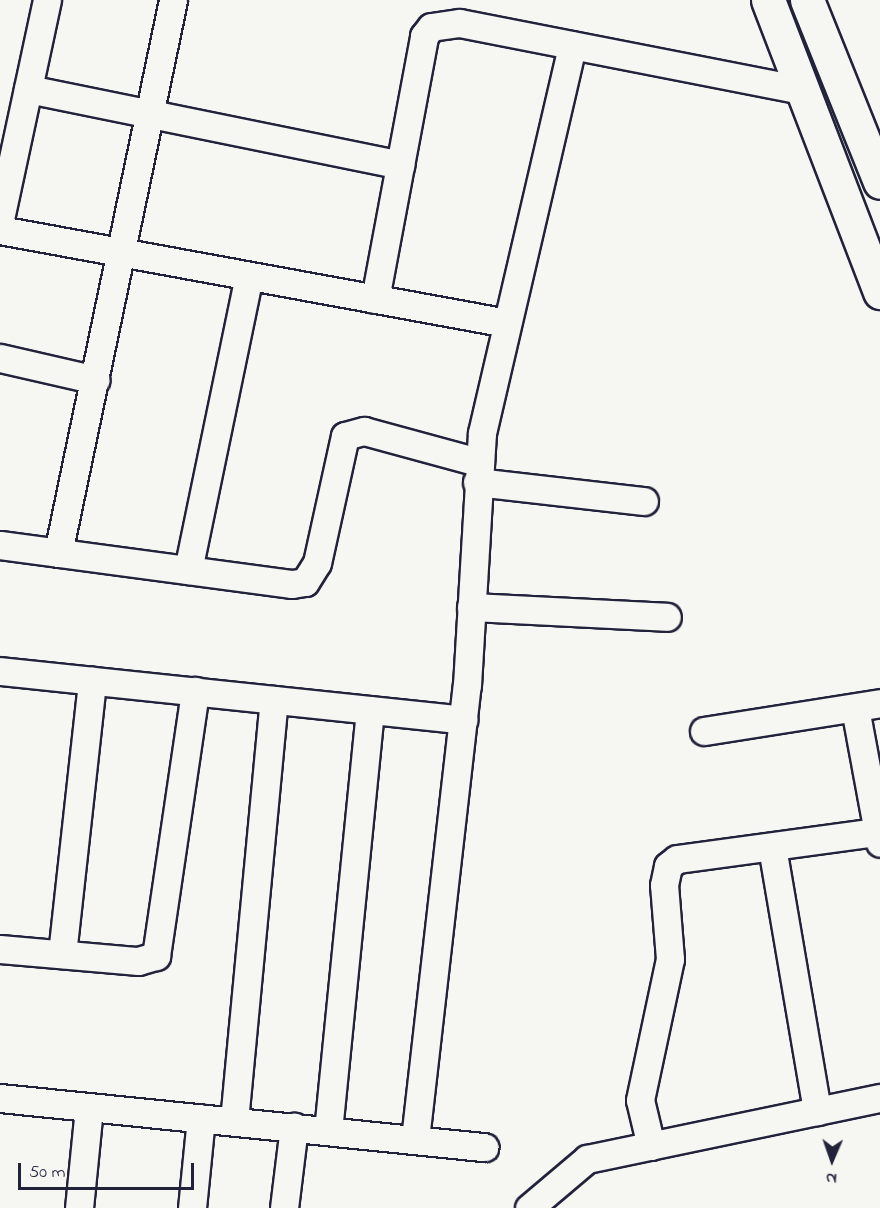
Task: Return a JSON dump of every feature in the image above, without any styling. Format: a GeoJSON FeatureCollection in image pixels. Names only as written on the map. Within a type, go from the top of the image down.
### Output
{"type":"FeatureCollection","features":[{"type":"Feature","properties":{"kind":"main road"},"geometry":{"type":"LineString","coordinates":[[768,0],[880,292]]}},
{"type":"Feature","properties":{"kind":"main road"},"geometry":{"type":"LineString","coordinates":[[807,0],[880,182]]}},
{"type":"Feature","properties":{"kind":"street"},"geometry":{"type":"LineString","coordinates":[[0,219],[47,0]]}},
{"type":"Feature","properties":{"kind":"street"},"geometry":{"type":"LineString","coordinates":[[58,553],[124,253],[173,0]]}},
{"type":"Feature","properties":{"kind":"street"},"geometry":{"type":"LineString","coordinates":[[375,299],[424,36],[431,27],[460,23],[803,90]]}},
{"type":"Feature","properties":{"kind":"street"},"geometry":{"type":"LineString","coordinates":[[415,1139],[463,720],[478,472],[507,324],[572,45]]}},
{"type":"Feature","properties":{"kind":"street"},"geometry":{"type":"LineString","coordinates":[[28,89],[150,117],[400,165]]}},
{"type":"Feature","properties":{"kind":"street"},"geometry":{"type":"LineString","coordinates":[[0,230],[507,324]]}},
{"type":"Feature","properties":{"kind":"street"},"geometry":{"type":"LineString","coordinates":[[188,570],[249,276]]}},
{"type":"Feature","properties":{"kind":"street"},"geometry":{"type":"LineString","coordinates":[[0,358],[96,380]]}},
{"type":"Feature","properties":{"kind":"street"},"geometry":{"type":"LineString","coordinates":[[0,545],[188,570],[304,582],[317,563],[340,444],[353,432],[478,472],[644,501]]}},
{"type":"Feature","properties":{"kind":"street"},"geometry":{"type":"LineString","coordinates":[[471,607],[667,617]]}},
{"type":"Feature","properties":{"kind":"street"},"geometry":{"type":"LineString","coordinates":[[0,671],[463,720]]}},
{"type":"Feature","properties":{"kind":"street"},"geometry":{"type":"LineString","coordinates":[[62,954],[92,681]]}},
{"type":"Feature","properties":{"kind":"street"},"geometry":{"type":"LineString","coordinates":[[0,949],[147,961],[161,948],[195,691]]}},
{"type":"Feature","properties":{"kind":"street"},"geometry":{"type":"LineString","coordinates":[[234,1121],[274,700]]}},
{"type":"Feature","properties":{"kind":"street"},"geometry":{"type":"LineString","coordinates":[[651,1146],[640,1100],[670,959],[664,885],[668,866],[677,859],[772,847],[879,838],[868,706],[704,731]]}},
{"type":"Feature","properties":{"kind":"street"},"geometry":{"type":"LineString","coordinates":[[328,1131],[370,710]]}},
{"type":"Feature","properties":{"kind":"street"},"geometry":{"type":"LineString","coordinates":[[772,847],[817,1111]]}},
{"type":"Feature","properties":{"kind":"street"},"geometry":{"type":"LineString","coordinates":[[0,1098],[485,1147]]}},
{"type":"Feature","properties":{"kind":"street"},"geometry":{"type":"LineString","coordinates":[[530,1208],[587,1159],[880,1098]]}},
{"type":"Feature","properties":{"kind":"street"},"geometry":{"type":"LineString","coordinates":[[79,1208],[89,1107]]}},
{"type":"Feature","properties":{"kind":"street"},"geometry":{"type":"LineString","coordinates":[[192,1208],[201,1118]]}},
{"type":"Feature","properties":{"kind":"street"},"geometry":{"type":"LineString","coordinates":[[284,1208],[294,1127]]}}]}
